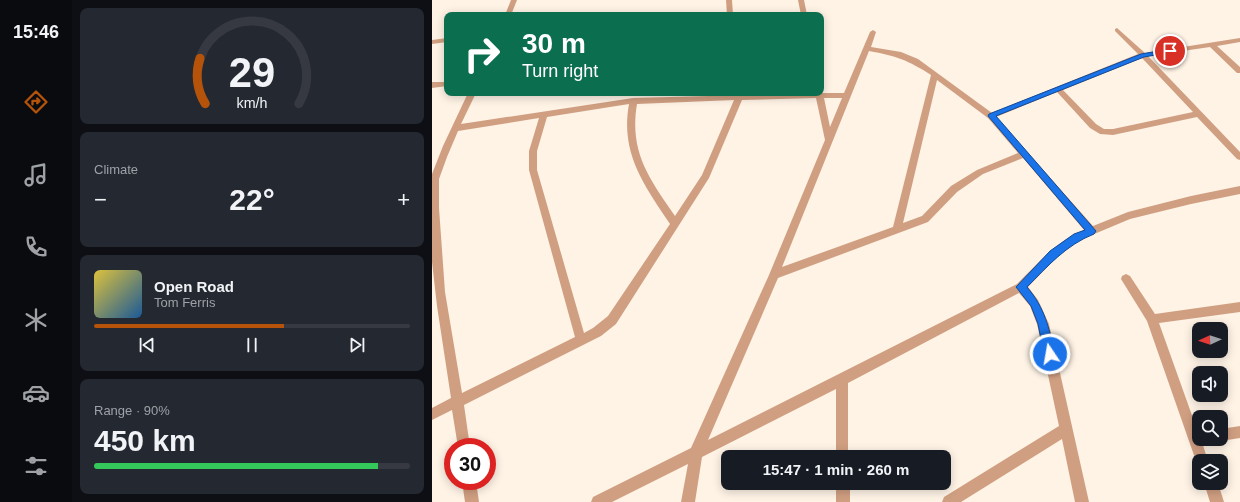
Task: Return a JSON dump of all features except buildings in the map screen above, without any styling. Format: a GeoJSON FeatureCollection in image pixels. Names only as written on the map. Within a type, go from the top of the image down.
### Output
{"type":"FeatureCollection","features":[{"type":"Feature","properties":{"kind":"street"},"geometry":{"type":"LineString","coordinates":[[509,12],[514,0]]}},
{"type":"Feature","properties":{"kind":"street"},"geometry":{"type":"LineString","coordinates":[[729,0],[730,12]]}},
{"type":"Feature","properties":{"kind":"street"},"geometry":{"type":"LineString","coordinates":[[801,0],[803,12]]}},
{"type":"Feature","properties":{"kind":"street"},"geometry":{"type":"LineString","coordinates":[[1117,30],[1143,55],[1240,157]]}},
{"type":"Feature","properties":{"kind":"street"},"geometry":{"type":"LineString","coordinates":[[688,502],[696,453],[774,275],[873,32]]}},
{"type":"Feature","properties":{"kind":"street"},"geometry":{"type":"LineString","coordinates":[[432,42],[444,40]]}},
{"type":"Feature","properties":{"kind":"street"},"geometry":{"type":"LineString","coordinates":[[991,116],[1143,55],[1240,40]]}},
{"type":"Feature","properties":{"kind":"street"},"geometry":{"type":"LineString","coordinates":[[1211,44],[1240,71]]}},
{"type":"Feature","properties":{"kind":"street"},"geometry":{"type":"LineString","coordinates":[[867,48],[898,54],[915,61],[991,116],[1091,231]]}},
{"type":"Feature","properties":{"kind":"street"},"geometry":{"type":"LineString","coordinates":[[897,229],[935,74]]}},
{"type":"Feature","properties":{"kind":"street"},"geometry":{"type":"LineString","coordinates":[[432,85],[444,84]]}},
{"type":"Feature","properties":{"kind":"street"},"geometry":{"type":"LineString","coordinates":[[1058,89],[1093,126],[1103,132],[1113,132],[1199,114]]}},
{"type":"Feature","properties":{"kind":"street"},"geometry":{"type":"LineString","coordinates":[[824,94],[847,96]]}},
{"type":"Feature","properties":{"kind":"street"},"geometry":{"type":"LineString","coordinates":[[463,438],[435,258],[432,206],[435,170],[471,96]]}},
{"type":"Feature","properties":{"kind":"street"},"geometry":{"type":"LineString","coordinates":[[456,128],[632,101],[766,96]]}},
{"type":"Feature","properties":{"kind":"street"},"geometry":{"type":"LineString","coordinates":[[819,96],[829,141]]}},
{"type":"Feature","properties":{"kind":"street"},"geometry":{"type":"LineString","coordinates":[[432,414],[597,332],[612,320],[706,176],[739,97]]}},
{"type":"Feature","properties":{"kind":"street"},"geometry":{"type":"LineString","coordinates":[[632,101],[630,128],[632,150],[647,182],[675,224]]}},
{"type":"Feature","properties":{"kind":"street"},"geometry":{"type":"LineString","coordinates":[[544,114],[533,151],[533,170],[581,340]]}},
{"type":"Feature","properties":{"kind":"street"},"geometry":{"type":"LineString","coordinates":[[774,275],[925,218],[954,189],[980,172],[1025,154]]}},
{"type":"Feature","properties":{"kind":"street"},"geometry":{"type":"LineString","coordinates":[[598,502],[842,380],[1021,287],[1053,254],[1077,237],[1128,216],[1191,200],[1240,190]]}},
{"type":"Feature","properties":{"kind":"street"},"geometry":{"type":"LineString","coordinates":[[1126,279],[1152,319],[1192,425]]}},
{"type":"Feature","properties":{"kind":"street"},"geometry":{"type":"LineString","coordinates":[[1021,287],[1034,303],[1043,324],[1082,502]]}},
{"type":"Feature","properties":{"kind":"street"},"geometry":{"type":"LineString","coordinates":[[1152,319],[1240,307]]}},
{"type":"Feature","properties":{"kind":"street"},"geometry":{"type":"LineString","coordinates":[[842,380],[842,450]]}},
{"type":"Feature","properties":{"kind":"street"},"geometry":{"type":"LineString","coordinates":[[949,502],[1066,428]]}},
{"type":"Feature","properties":{"kind":"street"},"geometry":{"type":"LineString","coordinates":[[1228,434],[1240,432]]}},
{"type":"Feature","properties":{"kind":"street"},"geometry":{"type":"LineString","coordinates":[[470,490],[472,502]]}},
{"type":"Feature","properties":{"kind":"street"},"geometry":{"type":"LineString","coordinates":[[842,490],[842,502]]}},
{"type":"Feature","properties":{"kind":"street"},"geometry":{"type":"LineString","coordinates":[[1213,490],[1218,502]]}},
{"type":"Feature","properties":{"kind":"route"},"geometry":{"type":"LineString","coordinates":[[1050,354],[1043,324],[1034,303],[1021,287],[1053,254],[1077,237],[1091,231],[991,116],[1143,55],[1170,51]]}}]}
